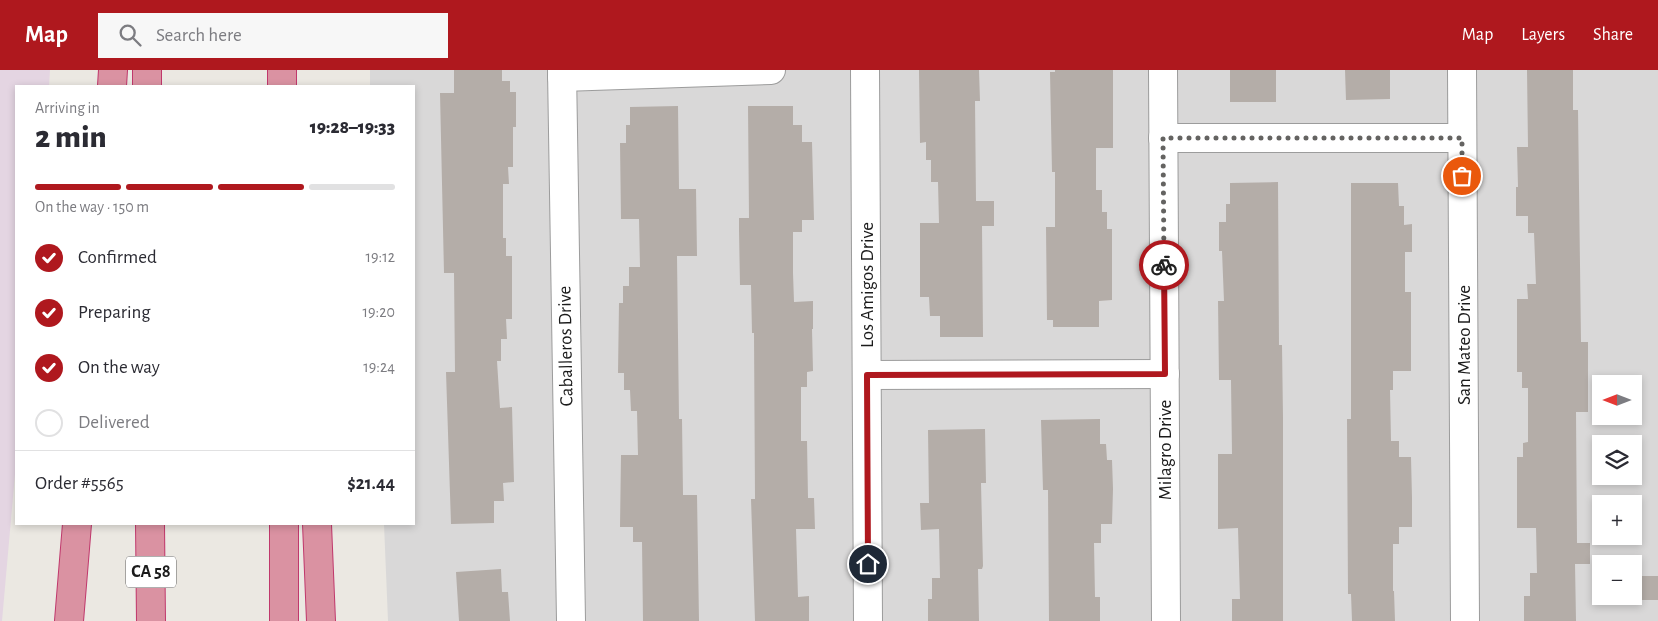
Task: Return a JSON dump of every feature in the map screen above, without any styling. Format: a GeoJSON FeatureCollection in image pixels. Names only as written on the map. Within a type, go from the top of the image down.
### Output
{"type":"FeatureCollection","features":[{"type":"Feature","properties":{"kind":"highway"},"geometry":{"type":"LineString","coordinates":[[112,85],[113,70]]}},
{"type":"Feature","properties":{"kind":"highway"},"geometry":{"type":"LineString","coordinates":[[147,70],[147,85]]}},
{"type":"Feature","properties":{"kind":"highway"},"geometry":{"type":"LineString","coordinates":[[282,70],[282,85]]}},
{"type":"Feature","properties":{"kind":"highway"},"geometry":{"type":"LineString","coordinates":[[69,621],[77,525]]}},
{"type":"Feature","properties":{"kind":"highway","name":"CA 58"},"geometry":{"type":"LineString","coordinates":[[150,525],[151,621]]}},
{"type":"Feature","properties":{"kind":"highway"},"geometry":{"type":"LineString","coordinates":[[284,525],[284,621]]}},
{"type":"Feature","properties":{"kind":"highway"},"geometry":{"type":"LineString","coordinates":[[317,525],[321,621]]}},
{"type":"Feature","properties":{"kind":"street"},"geometry":{"type":"LineString","coordinates":[[562,74],[770,70]]}},
{"type":"Feature","properties":{"kind":"street","name":"Los Amigos Drive"},"geometry":{"type":"LineString","coordinates":[[865,70],[868,621]]}},
{"type":"Feature","properties":{"kind":"street","name":"Milagro Drive"},"geometry":{"type":"LineString","coordinates":[[1163,70],[1166,621]]}},
{"type":"Feature","properties":{"kind":"street","name":"San Mateo Drive"},"geometry":{"type":"LineString","coordinates":[[1462,70],[1466,621]]}},
{"type":"Feature","properties":{"kind":"street","name":"Caballeros Drive"},"geometry":{"type":"LineString","coordinates":[[562,74],[571,621]]}},
{"type":"Feature","properties":{"kind":"street"},"geometry":{"type":"LineString","coordinates":[[1163,138],[1462,138]]}},
{"type":"Feature","properties":{"kind":"street"},"geometry":{"type":"LineString","coordinates":[[867,375],[1165,374]]}},
{"type":"Feature","properties":{"kind":"shaded area"},"geometry":{"type":"Polygon","coordinates":[[[0,70],[50,70],[49,85],[15,85],[15,474],[2,621],[0,621],[0,70]]]}},
{"type":"Feature","properties":{"kind":"shaded area"},"geometry":{"type":"Polygon","coordinates":[[[370,70],[1658,70],[1658,621],[388,621],[384,525],[415,525],[415,85],[370,85],[370,70]]]}},
{"type":"Feature","properties":{"kind":"building"},"geometry":{"type":"Polygon","coordinates":[[[454,70],[502,70],[502,81],[510,81],[510,92],[516,92],[516,127],[513,127],[513,167],[508,167],[509,184],[503,184],[503,238],[506,238],[506,256],[512,256],[512,319],[506,319],[507,339],[501,339],[501,361],[497,361],[500,408],[512,407],[514,482],[503,483],[504,501],[494,501],[494,523],[451,524],[446,372],[455,372],[454,273],[444,273],[440,93],[454,93],[454,70]]]}},
{"type":"Feature","properties":{"kind":"building"},"geometry":{"type":"Polygon","coordinates":[[[919,70],[979,70],[980,101],[975,101],[976,201],[994,201],[994,226],[982,226],[983,337],[940,337],[940,316],[930,316],[929,297],[920,297],[920,223],[939,223],[938,182],[931,182],[931,160],[926,160],[926,142],[920,143],[919,70]]]}},
{"type":"Feature","properties":{"kind":"building"},"geometry":{"type":"Polygon","coordinates":[[[1055,70],[1113,70],[1113,148],[1096,148],[1096,190],[1102,190],[1102,212],[1107,212],[1107,229],[1112,229],[1112,300],[1099,301],[1099,327],[1053,327],[1053,320],[1047,320],[1046,227],[1055,227],[1055,172],[1052,172],[1050,72],[1055,72],[1055,70]]]}},
{"type":"Feature","properties":{"kind":"building"},"geometry":{"type":"Polygon","coordinates":[[[1230,70],[1276,70],[1276,102],[1230,102],[1230,70]]]}},
{"type":"Feature","properties":{"kind":"building"},"geometry":{"type":"Polygon","coordinates":[[[1345,70],[1390,70],[1390,99],[1346,100],[1345,70]]]}},
{"type":"Feature","properties":{"kind":"building"},"geometry":{"type":"Polygon","coordinates":[[[1527,70],[1573,70],[1573,110],[1578,110],[1581,342],[1588,342],[1588,412],[1576,412],[1577,543],[1590,543],[1590,564],[1575,564],[1576,621],[1524,621],[1524,596],[1530,596],[1530,573],[1537,573],[1536,528],[1517,528],[1517,457],[1523,457],[1523,443],[1528,442],[1528,388],[1522,388],[1522,372],[1517,372],[1517,299],[1528,299],[1527,284],[1536,284],[1534,233],[1528,233],[1528,216],[1516,216],[1516,187],[1518,187],[1517,147],[1528,147],[1527,70]]]}},
{"type":"Feature","properties":{"kind":"building"},"geometry":{"type":"Polygon","coordinates":[[[678,106],[679,189],[696,189],[697,256],[677,256],[679,419],[682,419],[683,495],[697,495],[699,621],[643,621],[642,542],[633,542],[633,527],[620,527],[621,455],[638,455],[637,411],[631,411],[630,390],[624,390],[624,373],[618,373],[619,303],[623,303],[623,286],[629,286],[629,267],[640,267],[639,219],[621,219],[620,143],[626,143],[626,125],[630,125],[630,107],[678,106]]]}},
{"type":"Feature","properties":{"kind":"building"},"geometry":{"type":"Polygon","coordinates":[[[748,106],[793,106],[793,125],[802,125],[802,142],[812,142],[814,220],[802,220],[802,232],[793,232],[794,302],[813,301],[813,371],[807,372],[807,387],[801,387],[801,441],[807,441],[808,498],[814,498],[815,529],[796,529],[798,597],[809,596],[809,621],[755,621],[751,499],[755,499],[754,333],[752,333],[751,285],[740,285],[739,230],[739,218],[749,218],[748,106]]]}},
{"type":"Feature","properties":{"kind":"building"},"geometry":{"type":"Polygon","coordinates":[[[1278,182],[1279,345],[1282,345],[1283,418],[1283,621],[1232,621],[1232,599],[1240,599],[1238,528],[1218,529],[1218,454],[1232,454],[1231,380],[1219,380],[1218,301],[1224,301],[1222,251],[1219,251],[1219,222],[1226,222],[1226,204],[1230,204],[1230,183],[1278,182]]]}},
{"type":"Feature","properties":{"kind":"building"},"geometry":{"type":"Polygon","coordinates":[[[1351,183],[1398,183],[1399,206],[1404,206],[1404,225],[1412,224],[1412,252],[1405,252],[1405,292],[1411,292],[1411,371],[1393,371],[1393,390],[1390,390],[1391,441],[1399,441],[1399,457],[1411,457],[1412,498],[1412,527],[1399,527],[1399,544],[1393,544],[1395,621],[1352,621],[1351,594],[1348,594],[1347,419],[1351,419],[1351,183]]]}},
{"type":"Feature","properties":{"kind":"building"},"geometry":{"type":"Polygon","coordinates":[[[1100,419],[1100,444],[1106,444],[1107,460],[1112,460],[1113,489],[1112,524],[1101,524],[1101,543],[1094,543],[1095,597],[1100,597],[1100,621],[1049,621],[1048,490],[1043,490],[1041,420],[1100,419]]]}},
{"type":"Feature","properties":{"kind":"building"},"geometry":{"type":"Polygon","coordinates":[[[985,429],[986,483],[981,483],[983,566],[982,569],[978,569],[979,621],[928,621],[928,599],[932,599],[932,578],[940,578],[939,529],[921,530],[920,503],[929,503],[928,430],[985,429]]]}},
{"type":"Feature","properties":{"kind":"building"},"geometry":{"type":"Polygon","coordinates":[[[501,569],[502,592],[508,592],[510,621],[459,621],[456,572],[501,569]]]}},
{"type":"Feature","properties":{"kind":"building"},"geometry":{"type":"Polygon","coordinates":[[[1642,576],[1658,576],[1658,600],[1642,600],[1642,576]]]}},
{"type":"Feature","properties":{"kind":"way so far"},"geometry":{"type":"LineString","coordinates":[[1164,265],[1163,138],[1462,138],[1462,176]]}},
{"type":"Feature","properties":{"kind":"route"},"geometry":{"type":"LineString","coordinates":[[868,564],[867,375],[1165,374],[1164,265]]}}]}
